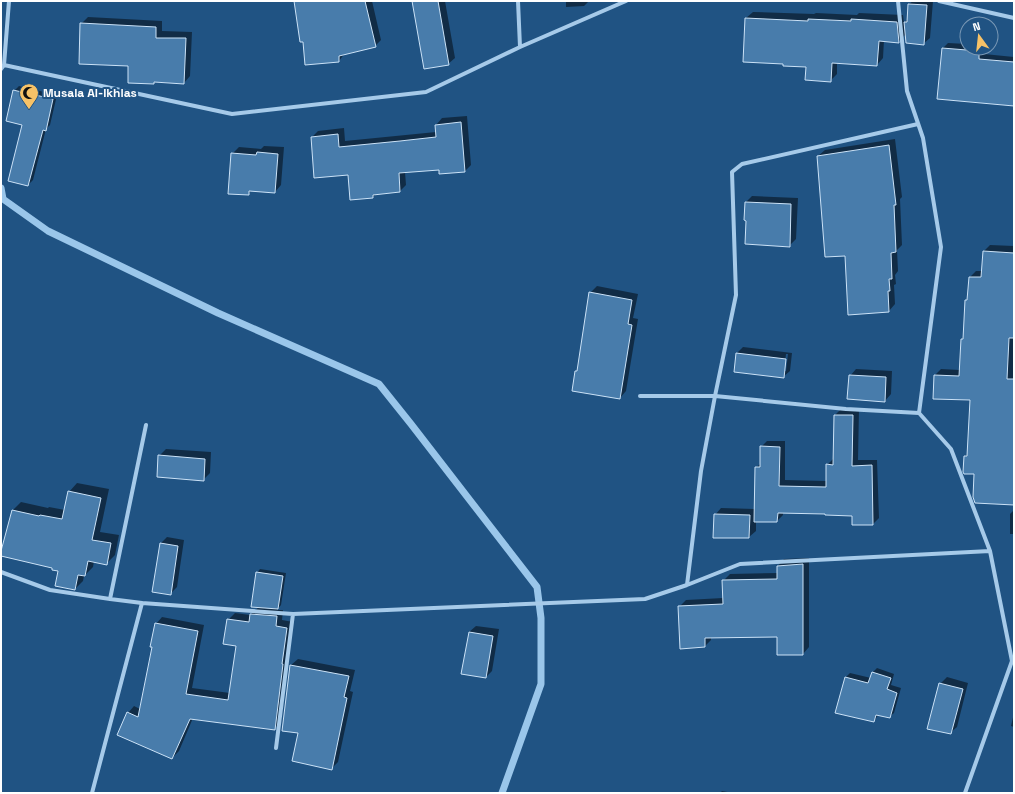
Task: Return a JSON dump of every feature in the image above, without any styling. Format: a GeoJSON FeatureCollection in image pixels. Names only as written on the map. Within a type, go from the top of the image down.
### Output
{"type":"FeatureCollection","features":[{"type":"Feature","properties":{"kind":"street"},"geometry":{"type":"LineString","coordinates":[[9,1],[3,67],[232,114],[426,92],[520,47],[626,1]]}},
{"type":"Feature","properties":{"kind":"street"},"geometry":{"type":"LineString","coordinates":[[518,1],[520,47]]}},
{"type":"Feature","properties":{"kind":"street"},"geometry":{"type":"LineString","coordinates":[[898,1],[907,91],[923,138],[941,247],[919,413]]}},
{"type":"Feature","properties":{"kind":"street"},"geometry":{"type":"LineString","coordinates":[[939,1],[1014,18]]}},
{"type":"Feature","properties":{"kind":"street"},"geometry":{"type":"LineString","coordinates":[[687,585],[701,471],[736,295],[732,172],[742,164],[918,124]]}},
{"type":"Feature","properties":{"kind":"street"},"geometry":{"type":"LineString","coordinates":[[640,396],[715,396],[846,409],[919,413],[951,449],[990,551],[1013,662],[965,793]]}},
{"type":"Feature","properties":{"kind":"street"},"geometry":{"type":"LineString","coordinates":[[110,599],[146,425]]}},
{"type":"Feature","properties":{"kind":"street"},"geometry":{"type":"LineString","coordinates":[[1,572],[50,590],[110,599],[142,603],[293,614],[644,599],[687,585],[740,564],[990,551]]}},
{"type":"Feature","properties":{"kind":"street"},"geometry":{"type":"LineString","coordinates":[[92,793],[142,603]]}},
{"type":"Feature","properties":{"kind":"street"},"geometry":{"type":"LineString","coordinates":[[276,748],[293,614]]}},
{"type":"Feature","properties":{"kind":"building"},"geometry":{"type":"Polygon","coordinates":[[[294,1],[365,1],[376,47],[339,56],[339,62],[305,65],[303,42],[300,42],[294,1]]]}},
{"type":"Feature","properties":{"kind":"building"},"geometry":{"type":"Polygon","coordinates":[[[412,1],[438,1],[449,65],[424,69],[412,1]]]}},
{"type":"Feature","properties":{"kind":"building"},"geometry":{"type":"Polygon","coordinates":[[[908,4],[927,5],[924,45],[906,43],[904,22],[907,22],[908,4]]]}},
{"type":"Feature","properties":{"kind":"building"},"geometry":{"type":"Polygon","coordinates":[[[745,18],[808,21],[808,19],[851,21],[851,19],[897,22],[899,43],[879,41],[877,66],[832,63],[831,82],[805,80],[806,67],[743,62],[745,18]]]}},
{"type":"Feature","properties":{"kind":"building"},"geometry":{"type":"Polygon","coordinates":[[[80,23],[156,27],[156,38],[186,38],[184,84],[154,82],[154,84],[128,83],[128,66],[79,64],[80,23]]]}},
{"type":"Feature","properties":{"kind":"building"},"geometry":{"type":"Polygon","coordinates":[[[942,48],[959,49],[959,56],[979,56],[979,59],[1014,62],[1014,106],[937,99],[942,48]]]}},
{"type":"Feature","properties":{"kind":"building"},"geometry":{"type":"Polygon","coordinates":[[[13,90],[53,99],[46,131],[43,130],[28,186],[8,181],[22,125],[6,121],[13,90]]]}},
{"type":"Feature","properties":{"kind":"building"},"geometry":{"type":"Polygon","coordinates":[[[461,122],[465,172],[439,174],[439,170],[399,173],[400,192],[373,195],[373,198],[350,200],[348,175],[314,178],[311,137],[338,134],[339,147],[400,141],[436,137],[435,125],[461,122]]]}},
{"type":"Feature","properties":{"kind":"building"},"geometry":{"type":"Polygon","coordinates":[[[889,145],[896,205],[894,205],[896,252],[891,253],[892,279],[889,279],[889,312],[848,315],[845,256],[825,257],[817,156],[889,145]]]}},
{"type":"Feature","properties":{"kind":"building"},"geometry":{"type":"Polygon","coordinates":[[[257,152],[278,154],[275,193],[249,191],[249,195],[228,194],[231,153],[256,155],[257,152]]]}},
{"type":"Feature","properties":{"kind":"building"},"geometry":{"type":"Polygon","coordinates":[[[745,202],[791,204],[790,247],[745,244],[745,202]]]}},
{"type":"Feature","properties":{"kind":"building"},"geometry":{"type":"Polygon","coordinates":[[[983,251],[1014,253],[1014,338],[1009,338],[1007,379],[1014,379],[1014,505],[975,503],[973,497],[974,474],[964,474],[963,472],[964,456],[967,456],[970,400],[933,399],[934,375],[959,376],[961,339],[963,339],[965,300],[967,300],[969,277],[981,277],[983,251]]]}},
{"type":"Feature","properties":{"kind":"building"},"geometry":{"type":"Polygon","coordinates":[[[589,292],[632,300],[628,324],[632,325],[620,399],[572,391],[575,371],[577,371],[589,292]]]}},
{"type":"Feature","properties":{"kind":"building"},"geometry":{"type":"Polygon","coordinates":[[[736,353],[786,359],[784,378],[734,372],[736,353]]]}},
{"type":"Feature","properties":{"kind":"building"},"geometry":{"type":"Polygon","coordinates":[[[849,375],[886,377],[885,402],[847,399],[849,375]]]}},
{"type":"Feature","properties":{"kind":"building"},"geometry":{"type":"Polygon","coordinates":[[[834,415],[853,415],[852,466],[872,465],[873,525],[852,525],[852,516],[825,514],[778,513],[777,522],[754,522],[755,467],[760,467],[760,446],[780,447],[779,486],[826,487],[826,464],[833,465],[834,415]]]}},
{"type":"Feature","properties":{"kind":"building"},"geometry":{"type":"Polygon","coordinates":[[[158,455],[205,459],[204,481],[157,477],[158,455]]]}},
{"type":"Feature","properties":{"kind":"building"},"geometry":{"type":"Polygon","coordinates":[[[68,491],[101,498],[92,540],[111,543],[107,565],[88,561],[85,576],[78,575],[75,590],[55,586],[58,571],[52,570],[52,568],[1,556],[12,510],[62,519],[68,491]]]}},
{"type":"Feature","properties":{"kind":"building"},"geometry":{"type":"Polygon","coordinates":[[[714,514],[750,515],[749,538],[713,538],[714,514]]]}},
{"type":"Feature","properties":{"kind":"building"},"geometry":{"type":"Polygon","coordinates":[[[160,543],[178,546],[171,595],[152,592],[160,543]]]}},
{"type":"Feature","properties":{"kind":"building"},"geometry":{"type":"Polygon","coordinates":[[[803,564],[803,655],[777,655],[777,637],[705,638],[705,647],[680,649],[678,606],[723,604],[722,580],[777,579],[777,566],[803,564]]]}},
{"type":"Feature","properties":{"kind":"building"},"geometry":{"type":"Polygon","coordinates":[[[256,572],[283,576],[278,609],[251,607],[256,572]]]}},
{"type":"Feature","properties":{"kind":"building"},"geometry":{"type":"Polygon","coordinates":[[[250,614],[277,616],[276,626],[287,628],[275,730],[190,719],[172,759],[117,735],[127,712],[138,717],[152,647],[150,647],[155,623],[198,631],[186,694],[228,700],[236,646],[223,644],[227,619],[249,622],[250,614]]]}},
{"type":"Feature","properties":{"kind":"building"},"geometry":{"type":"Polygon","coordinates":[[[469,632],[493,636],[486,678],[461,674],[469,632]]]}},
{"type":"Feature","properties":{"kind":"building"},"geometry":{"type":"Polygon","coordinates":[[[290,665],[349,676],[344,697],[347,698],[332,770],[292,761],[298,733],[282,731],[290,665]]]}},
{"type":"Feature","properties":{"kind":"building"},"geometry":{"type":"Polygon","coordinates":[[[872,672],[891,678],[887,689],[897,693],[890,718],[876,715],[874,722],[835,713],[845,677],[868,683],[872,672]]]}},
{"type":"Feature","properties":{"kind":"building"},"geometry":{"type":"Polygon","coordinates":[[[939,683],[963,689],[951,734],[927,729],[939,683]]]}},
{"type":"Feature","properties":{"kind":"waterway"},"geometry":{"type":"LineString","coordinates":[[1,188],[3,199],[48,231],[218,313],[379,384],[537,587],[541,618],[541,684],[502,793]]}},
{"type":"Feature","properties":{"kind":"place","name":"Musala Al-Ikhlas"},"geometry":{"type":"Point","coordinates":[29,110]}}]}
